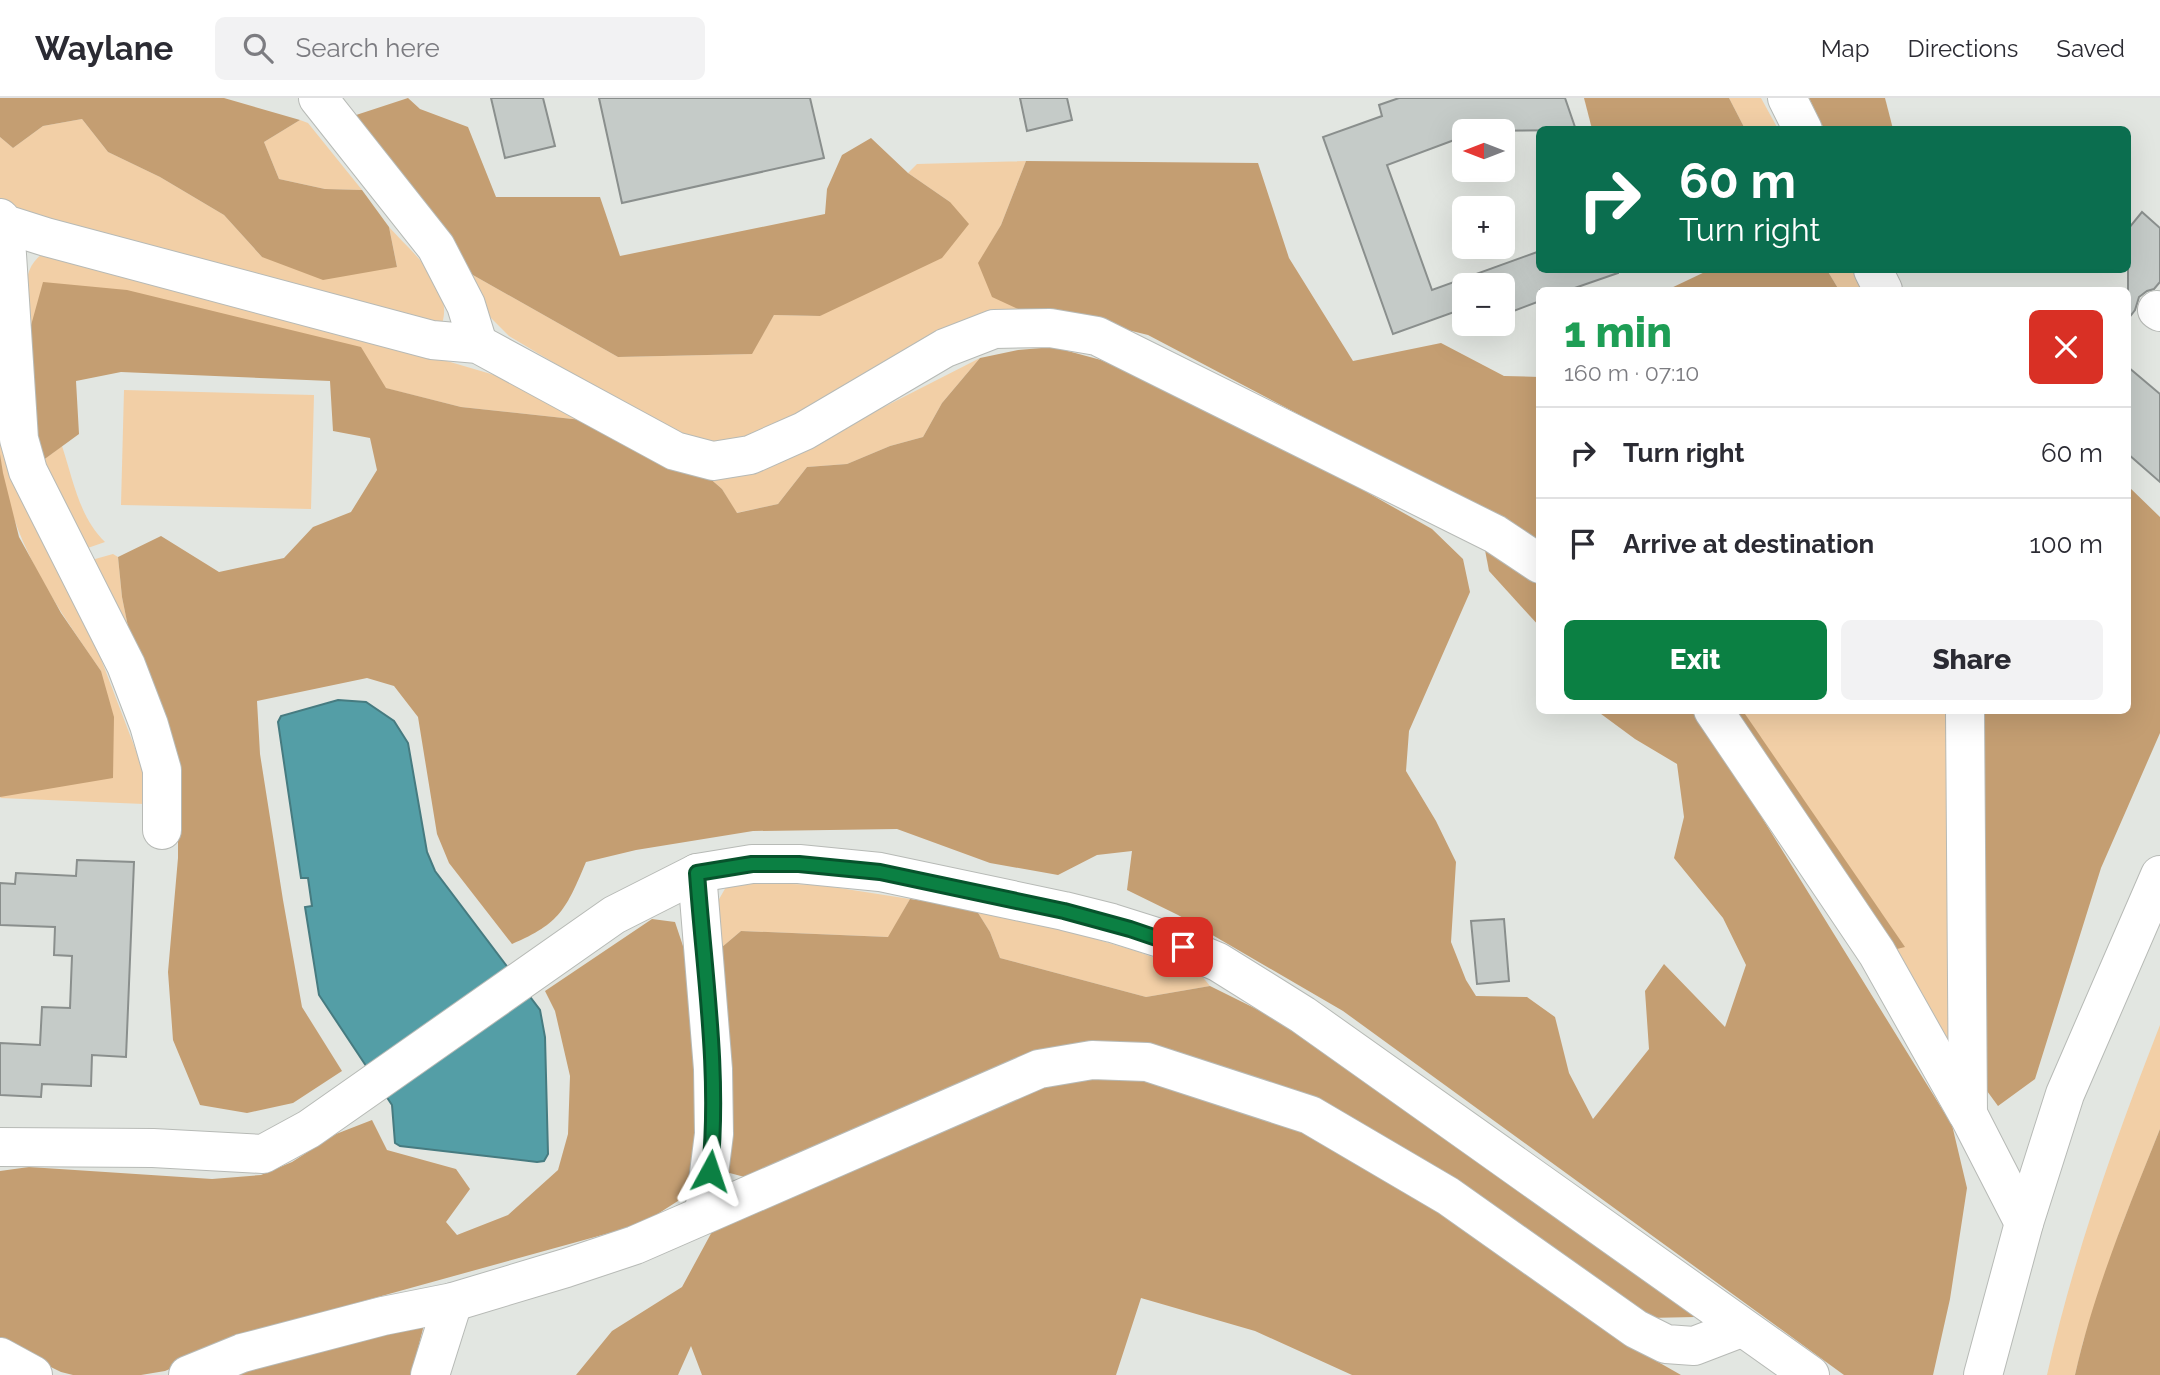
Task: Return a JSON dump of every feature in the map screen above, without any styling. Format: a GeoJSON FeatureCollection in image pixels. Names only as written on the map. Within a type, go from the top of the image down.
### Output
{"type":"FeatureCollection","features":[{"type":"Feature","properties":{"kind":"street"},"geometry":{"type":"LineString","coordinates":[[318,98],[436,247],[466,305],[478,344]]}},
{"type":"Feature","properties":{"kind":"street"},"geometry":{"type":"LineString","coordinates":[[1787,98],[1801,126]]}},
{"type":"Feature","properties":{"kind":"street"},"geometry":{"type":"LineString","coordinates":[[162,830],[162,770],[149,725],[126,665],[28,471],[19,439],[3,221],[60,241],[432,340],[478,344],[675,451],[713,461],[750,455],[804,431],[946,348],[994,329],[1050,328],[1097,336],[1495,534],[1536,561]]}},
{"type":"Feature","properties":{"kind":"street"},"geometry":{"type":"LineString","coordinates":[[1716,714],[1877,953],[1968,1114],[2024,1223]]}},
{"type":"Feature","properties":{"kind":"street"},"geometry":{"type":"LineString","coordinates":[[1965,714],[1968,1114]]}},
{"type":"Feature","properties":{"kind":"street"},"geometry":{"type":"LineString","coordinates":[[0,1147],[153,1148],[262,1154],[309,1129],[614,915],[697,873],[752,864],[799,864],[880,872],[1112,923],[1166,940],[1218,962],[1303,1015],[1810,1375]]}},
{"type":"Feature","properties":{"kind":"street"},"geometry":{"type":"LineString","coordinates":[[697,873],[713,1069],[714,1134],[704,1213]]}},
{"type":"Feature","properties":{"kind":"street"},"geometry":{"type":"LineString","coordinates":[[1983,1375],[2024,1223],[2065,1094],[2160,875]]}},
{"type":"Feature","properties":{"kind":"street"},"geometry":{"type":"LineString","coordinates":[[188,1375],[243,1353],[383,1316],[453,1302],[635,1244],[1039,1069],[1092,1059],[1147,1062],[1310,1115],[1448,1196],[1636,1329],[1666,1344],[1694,1346],[1741,1328]]}},
{"type":"Feature","properties":{"kind":"street"},"geometry":{"type":"LineString","coordinates":[[430,1375],[453,1302]]}},
{"type":"Feature","properties":{"kind":"street"},"geometry":{"type":"LineString","coordinates":[[0,1357],[33,1375]]}},
{"type":"Feature","properties":{"kind":"shaded area"},"geometry":{"type":"Polygon","coordinates":[[[0,98],[224,98],[300,120],[264,142],[279,179],[325,189],[362,190],[389,227],[397,267],[323,280],[262,257],[224,215],[160,177],[108,152],[82,119],[43,126],[13,148],[0,137],[0,98]]]}},
{"type":"Feature","properties":{"kind":"shaded area"},"geometry":{"type":"Polygon","coordinates":[[[408,98],[420,109],[468,127],[496,197],[600,197],[620,256],[825,214],[827,189],[842,155],[871,138],[908,173],[950,202],[969,224],[942,258],[820,316],[774,315],[752,354],[618,357],[457,266],[350,117],[408,98]]]}},
{"type":"Feature","properties":{"kind":"shaded area"},"geometry":{"type":"Polygon","coordinates":[[[1584,98],[1729,98],[1743,126],[1591,126],[1584,98]]]}},
{"type":"Feature","properties":{"kind":"shaded area"},"geometry":{"type":"Polygon","coordinates":[[[1729,98],[1761,98],[1776,126],[1743,126],[1729,98]]]}},
{"type":"Feature","properties":{"kind":"shaded area"},"geometry":{"type":"Polygon","coordinates":[[[1809,98],[1885,98],[1892,126],[1823,126],[1809,98]]]}},
{"type":"Feature","properties":{"kind":"shaded area"},"geometry":{"type":"Polygon","coordinates":[[[82,119],[108,152],[160,177],[224,215],[262,257],[397,267],[389,227],[437,283],[444,310],[442,324],[39,222],[0,200],[0,137],[13,148],[43,126],[82,119]]]}},
{"type":"Feature","properties":{"kind":"shaded area"},"geometry":{"type":"Polygon","coordinates":[[[300,120],[308,123],[362,190],[325,189],[279,179],[264,142],[300,120]]]}},
{"type":"Feature","properties":{"kind":"shaded area"},"geometry":{"type":"Polygon","coordinates":[[[1026,161],[1001,225],[979,263],[1055,312],[761,437],[700,445],[621,403],[509,336],[487,314],[457,266],[618,357],[751,354],[774,315],[820,316],[950,202],[908,173],[917,164],[1026,161]]]}},
{"type":"Feature","properties":{"kind":"shaded area"},"geometry":{"type":"Polygon","coordinates":[[[1026,161],[1258,163],[1289,258],[1353,361],[1441,343],[1504,376],[1536,377],[1536,545],[1425,481],[1148,335],[1055,312],[1018,309],[992,297],[978,263],[1001,225],[1026,161]]]}},
{"type":"Feature","properties":{"kind":"shaded area"},"geometry":{"type":"Polygon","coordinates":[[[42,254],[362,336],[518,382],[591,421],[461,407],[385,388],[360,347],[30,329],[27,279],[35,261],[42,254]]]}},
{"type":"Feature","properties":{"kind":"shaded area"},"geometry":{"type":"Polygon","coordinates":[[[1703,273],[1829,273],[1837,287],[1673,287],[1703,273]]]}},
{"type":"Feature","properties":{"kind":"shaded area"},"geometry":{"type":"Polygon","coordinates":[[[1829,273],[1855,273],[1863,287],[1837,287],[1829,273]]]}},
{"type":"Feature","properties":{"kind":"shaded area"},"geometry":{"type":"Polygon","coordinates":[[[43,282],[127,290],[361,347],[386,388],[461,407],[591,421],[707,476],[722,489],[737,513],[778,504],[807,467],[847,464],[890,446],[923,437],[942,403],[980,358],[1018,350],[1053,347],[1101,360],[1262,433],[1432,529],[1463,559],[1470,592],[1409,731],[1406,771],[1436,821],[1456,862],[1451,942],[1466,980],[1476,996],[1527,997],[1555,1017],[1569,1073],[1593,1119],[1649,1049],[1645,991],[1664,964],[1725,1027],[1746,965],[1723,918],[1674,858],[1684,817],[1677,764],[1635,739],[1601,714],[1698,714],[1952,1125],[1967,1188],[1950,1299],[1933,1375],[1844,1375],[1343,1011],[1178,915],[1127,890],[1132,851],[1097,855],[1058,875],[990,863],[897,829],[753,831],[636,850],[586,862],[560,913],[541,929],[512,944],[449,863],[437,834],[418,717],[394,686],[367,678],[257,701],[260,754],[302,1007],[342,1071],[293,1103],[247,1113],[200,1105],[173,1040],[168,972],[178,858],[178,772],[135,661],[122,597],[118,557],[161,536],[219,572],[284,558],[313,527],[351,512],[377,470],[370,438],[333,431],[330,381],[121,372],[76,381],[79,434],[42,461],[35,437],[30,329],[43,282]]]}},
{"type":"Feature","properties":{"kind":"shaded area"},"geometry":{"type":"Polygon","coordinates":[[[980,358],[942,403],[923,437],[890,446],[847,464],[807,467],[778,504],[736,513],[722,489],[707,476],[827,436],[980,358]]]}},
{"type":"Feature","properties":{"kind":"shaded area"},"geometry":{"type":"Polygon","coordinates":[[[0,369],[98,651],[146,777],[144,804],[0,798],[101,671],[36,569],[12,514],[0,455],[0,369]]]}},
{"type":"Feature","properties":{"kind":"shaded area"},"geometry":{"type":"Polygon","coordinates":[[[124,390],[314,395],[311,509],[121,505],[124,390]]]}},
{"type":"Feature","properties":{"kind":"shaded area"},"geometry":{"type":"Polygon","coordinates":[[[62,446],[83,509],[105,542],[82,550],[42,461],[62,446]]]}},
{"type":"Feature","properties":{"kind":"shaded area"},"geometry":{"type":"Polygon","coordinates":[[[0,454],[19,537],[61,613],[101,671],[114,717],[113,778],[0,797],[0,454]]]}},
{"type":"Feature","properties":{"kind":"shaded area"},"geometry":{"type":"Polygon","coordinates":[[[2131,489],[2160,517],[2160,733],[2101,868],[2035,1079],[1998,1106],[1979,1080],[1981,714],[2131,714],[2131,489]]]}},
{"type":"Feature","properties":{"kind":"shaded area"},"geometry":{"type":"Polygon","coordinates":[[[1485,550],[1536,576],[1536,623],[1489,571],[1485,550]]]}},
{"type":"Feature","properties":{"kind":"shaded area"},"geometry":{"type":"Polygon","coordinates":[[[113,554],[118,557],[122,597],[135,661],[88,561],[113,554]]]}},
{"type":"Feature","properties":{"kind":"shaded area"},"geometry":{"type":"Polygon","coordinates":[[[1732,714],[1745,714],[1905,947],[1893,950],[1732,714]]]}},
{"type":"Feature","properties":{"kind":"shaded area"},"geometry":{"type":"Polygon","coordinates":[[[1745,714],[1949,714],[1957,1032],[1947,1043],[1745,714]]]}},
{"type":"Feature","properties":{"kind":"shaded area"},"geometry":{"type":"Polygon","coordinates":[[[759,883],[820,885],[910,899],[889,937],[741,931],[715,953],[718,901],[726,887],[759,883]]]}},
{"type":"Feature","properties":{"kind":"shaded area"},"geometry":{"type":"Polygon","coordinates":[[[910,899],[975,908],[990,932],[1000,958],[1146,997],[1210,986],[1295,1028],[1695,1317],[1647,1318],[1457,1186],[1151,1052],[752,1179],[726,1172],[715,953],[741,931],[888,937],[910,899]]]}},
{"type":"Feature","properties":{"kind":"shaded area"},"geometry":{"type":"Polygon","coordinates":[[[975,908],[1136,951],[1201,975],[1210,986],[1146,997],[1000,958],[990,932],[975,908]]]}},
{"type":"Feature","properties":{"kind":"shaded area"},"geometry":{"type":"Polygon","coordinates":[[[652,919],[675,922],[689,964],[698,1159],[681,1199],[642,1224],[349,1305],[212,1351],[165,1371],[141,1375],[73,1375],[16,1350],[0,1337],[0,1171],[29,1167],[212,1179],[261,1175],[292,1162],[336,1134],[372,1120],[387,1150],[456,1169],[470,1189],[446,1222],[457,1235],[508,1215],[558,1170],[568,1134],[570,1076],[555,1011],[545,991],[652,919]]]}},
{"type":"Feature","properties":{"kind":"shaded area"},"geometry":{"type":"Polygon","coordinates":[[[2160,1025],[2160,1129],[2120,1230],[2083,1342],[2075,1375],[2047,1375],[2097,1198],[2160,1025]]]}},
{"type":"Feature","properties":{"kind":"shaded area"},"geometry":{"type":"Polygon","coordinates":[[[1140,1073],[1301,1125],[1447,1212],[1623,1342],[1681,1375],[1352,1375],[1255,1331],[1141,1298],[1116,1375],[702,1375],[691,1346],[678,1375],[576,1375],[612,1331],[682,1287],[714,1228],[1044,1082],[1140,1073]]]}},
{"type":"Feature","properties":{"kind":"shaded area"},"geometry":{"type":"Polygon","coordinates":[[[2160,1129],[2160,1375],[2075,1375],[2102,1281],[2160,1129]]]}},
{"type":"Feature","properties":{"kind":"shaded area"},"geometry":{"type":"Polygon","coordinates":[[[424,1325],[411,1375],[222,1375],[424,1325]]]}},
{"type":"Feature","properties":{"kind":"water"},"geometry":{"type":"Polygon","coordinates":[[[338,700],[366,702],[394,721],[408,743],[427,852],[435,871],[540,1010],[545,1037],[548,1154],[544,1161],[400,1146],[395,1143],[392,1105],[319,995],[305,907],[312,906],[308,878],[301,878],[278,722],[281,716],[338,700]]]}},
{"type":"Feature","properties":{"kind":"building"},"geometry":{"type":"Polygon","coordinates":[[[491,98],[543,98],[555,146],[505,158],[491,98]]]}},
{"type":"Feature","properties":{"kind":"building"},"geometry":{"type":"Polygon","coordinates":[[[599,98],[810,98],[824,158],[622,203],[599,98]]]}},
{"type":"Feature","properties":{"kind":"building"},"geometry":{"type":"Polygon","coordinates":[[[1020,98],[1067,98],[1072,120],[1027,131],[1020,98]]]}},
{"type":"Feature","properties":{"kind":"building"},"geometry":{"type":"Polygon","coordinates":[[[1399,98],[1565,98],[1575,126],[1536,126],[1536,130],[1516,131],[1516,119],[1452,119],[1452,141],[1387,165],[1432,290],[1452,283],[1452,313],[1393,334],[1323,137],[1382,116],[1379,105],[1399,98]]]}},
{"type":"Feature","properties":{"kind":"building"},"geometry":{"type":"Polygon","coordinates":[[[2142,212],[2160,228],[2160,282],[2154,289],[2139,297],[2131,315],[2128,273],[2131,273],[2131,225],[2142,212]]]}},
{"type":"Feature","properties":{"kind":"building"},"geometry":{"type":"Polygon","coordinates":[[[1536,252],[1536,273],[1618,273],[1578,287],[1536,287],[1536,303],[1515,310],[1515,273],[1479,273],[1536,252]]]}},
{"type":"Feature","properties":{"kind":"building"},"geometry":{"type":"Polygon","coordinates":[[[2131,370],[2160,394],[2160,482],[2131,457],[2131,370]]]}},
{"type":"Feature","properties":{"kind":"building"},"geometry":{"type":"Polygon","coordinates":[[[77,860],[134,862],[126,1057],[92,1055],[91,1086],[42,1084],[41,1097],[0,1095],[0,1043],[40,1045],[42,1007],[70,1008],[72,956],[54,955],[55,927],[0,925],[0,883],[15,884],[16,873],[76,876],[77,860]]]}},
{"type":"Feature","properties":{"kind":"building"},"geometry":{"type":"Polygon","coordinates":[[[1504,919],[1509,981],[1477,984],[1471,921],[1504,919]]]}},
{"type":"Feature","properties":{"kind":"route"},"geometry":{"type":"LineString","coordinates":[[710,1171],[714,1134],[713,1069],[697,873],[752,864],[799,864],[880,872],[1064,911],[1112,923],[1183,947]]}}]}
